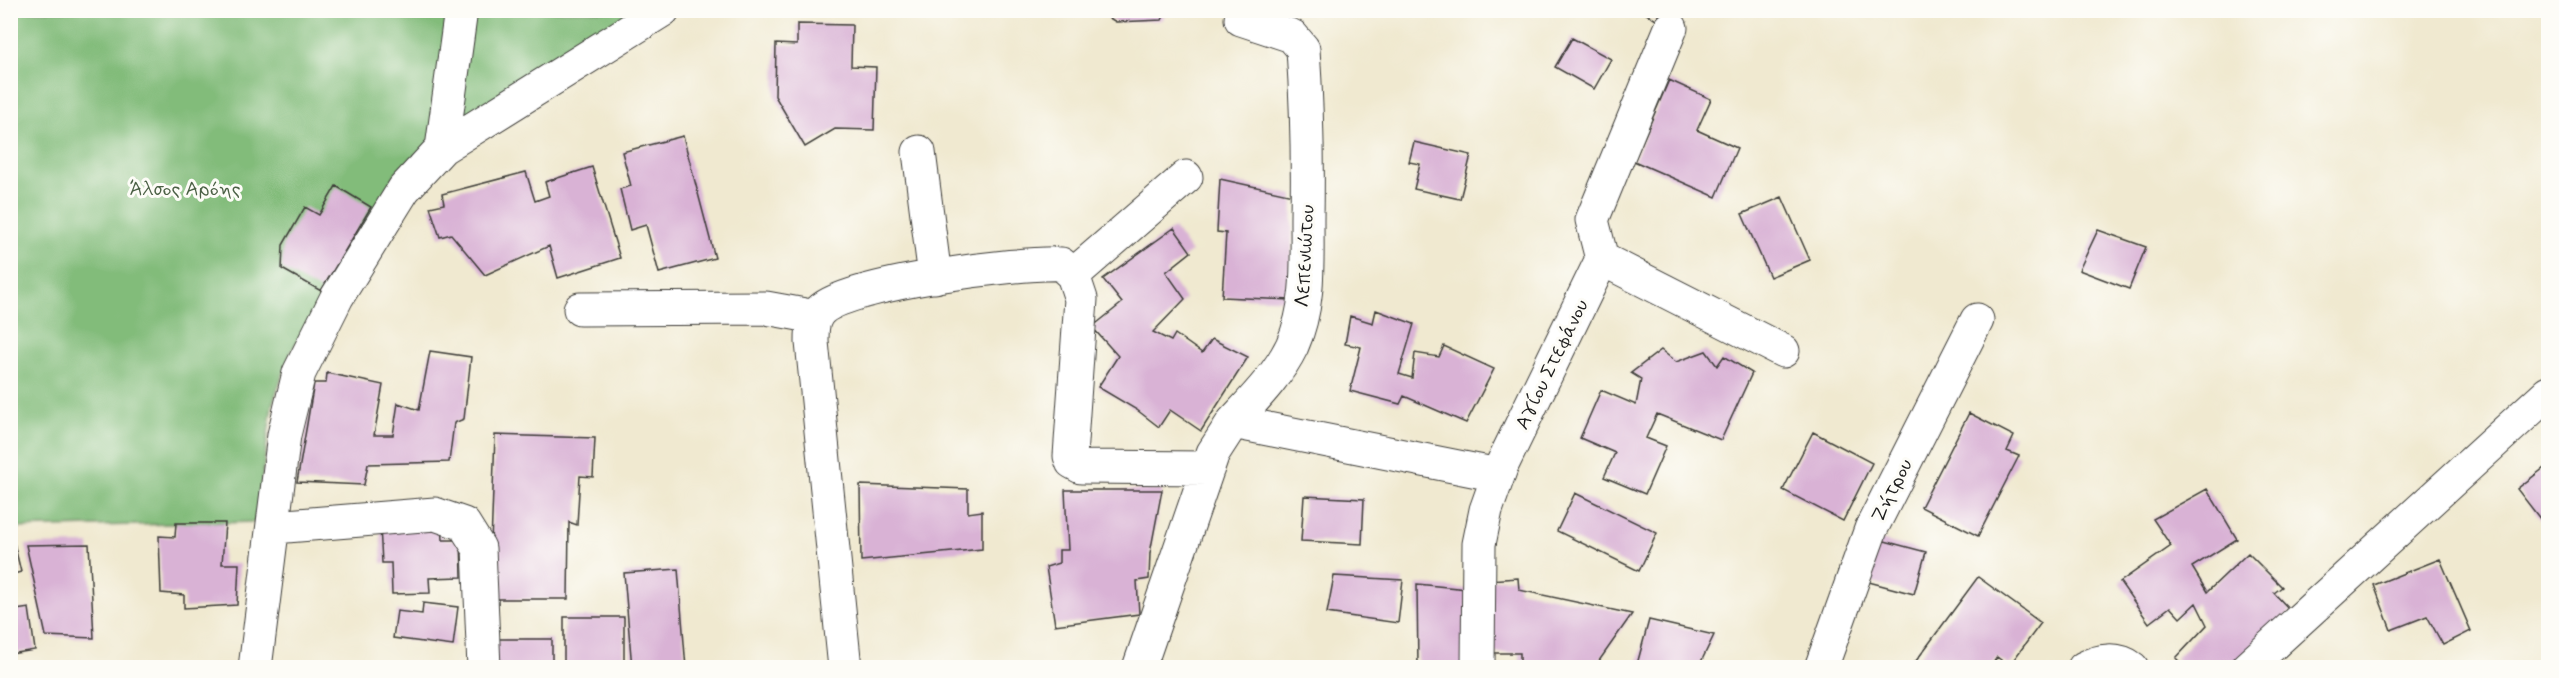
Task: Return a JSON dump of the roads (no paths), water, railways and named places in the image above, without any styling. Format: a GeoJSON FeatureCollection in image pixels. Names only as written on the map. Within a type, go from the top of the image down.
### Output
{"type":"FeatureCollection","features":[{"type":"Feature","properties":{"kind":"street"},"geometry":{"type":"LineString","coordinates":[[442,148],[461,10]]}},
{"type":"Feature","properties":{"kind":"street"},"geometry":{"type":"LineString","coordinates":[[255,668],[289,411],[300,373],[314,340],[337,297],[404,189],[442,148],[663,10]]}},
{"type":"Feature","properties":{"kind":"street","name":"Λεπενιώτου"},"geometry":{"type":"LineString","coordinates":[[1139,668],[1216,447],[1233,422],[1274,374],[1291,347],[1305,301],[1308,168],[1303,49],[1292,36],[1240,19]]}},
{"type":"Feature","properties":{"kind":"street"},"geometry":{"type":"LineString","coordinates":[[1671,28],[1592,220],[1602,260],[1783,351]]}},
{"type":"Feature","properties":{"kind":"street"},"geometry":{"type":"LineString","coordinates":[[919,152],[935,278]]}},
{"type":"Feature","properties":{"kind":"street"},"geometry":{"type":"LineString","coordinates":[[1073,275],[1186,177]]}},
{"type":"Feature","properties":{"kind":"street","name":"Αγίου Στεφάνου"},"geometry":{"type":"LineString","coordinates":[[1478,668],[1479,544],[1486,510],[1498,475],[1602,260]]}},
{"type":"Feature","properties":{"kind":"street"},"geometry":{"type":"LineString","coordinates":[[845,668],[812,342],[816,317],[829,304],[857,293],[935,278],[1044,264],[1061,264],[1073,275],[1081,299],[1070,456],[1072,462],[1081,467],[1208,468]]}},
{"type":"Feature","properties":{"kind":"street"},"geometry":{"type":"LineString","coordinates":[[580,309],[766,308],[816,317]]}},
{"type":"Feature","properties":{"kind":"street","name":"Ζήτρου"},"geometry":{"type":"LineString","coordinates":[[1821,668],[1871,529],[1977,320]]}},
{"type":"Feature","properties":{"kind":"street"},"geometry":{"type":"LineString","coordinates":[[2247,668],[2548,393]]}},
{"type":"Feature","properties":{"kind":"street"},"geometry":{"type":"LineString","coordinates":[[1233,422],[1498,475]]}},
{"type":"Feature","properties":{"kind":"street"},"geometry":{"type":"LineString","coordinates":[[274,527],[435,514],[464,524],[479,548],[484,668]]}},
{"type":"Feature","properties":{"kind":"street"},"geometry":{"type":"LineString","coordinates":[[2084,668],[2097,662],[2114,661],[2132,668]]}},
{"type":"Feature","properties":{"kind":"park label","name":"Άλσος Αρόης"},"geometry":{"type":"Point","coordinates":[185,188]}}]}
